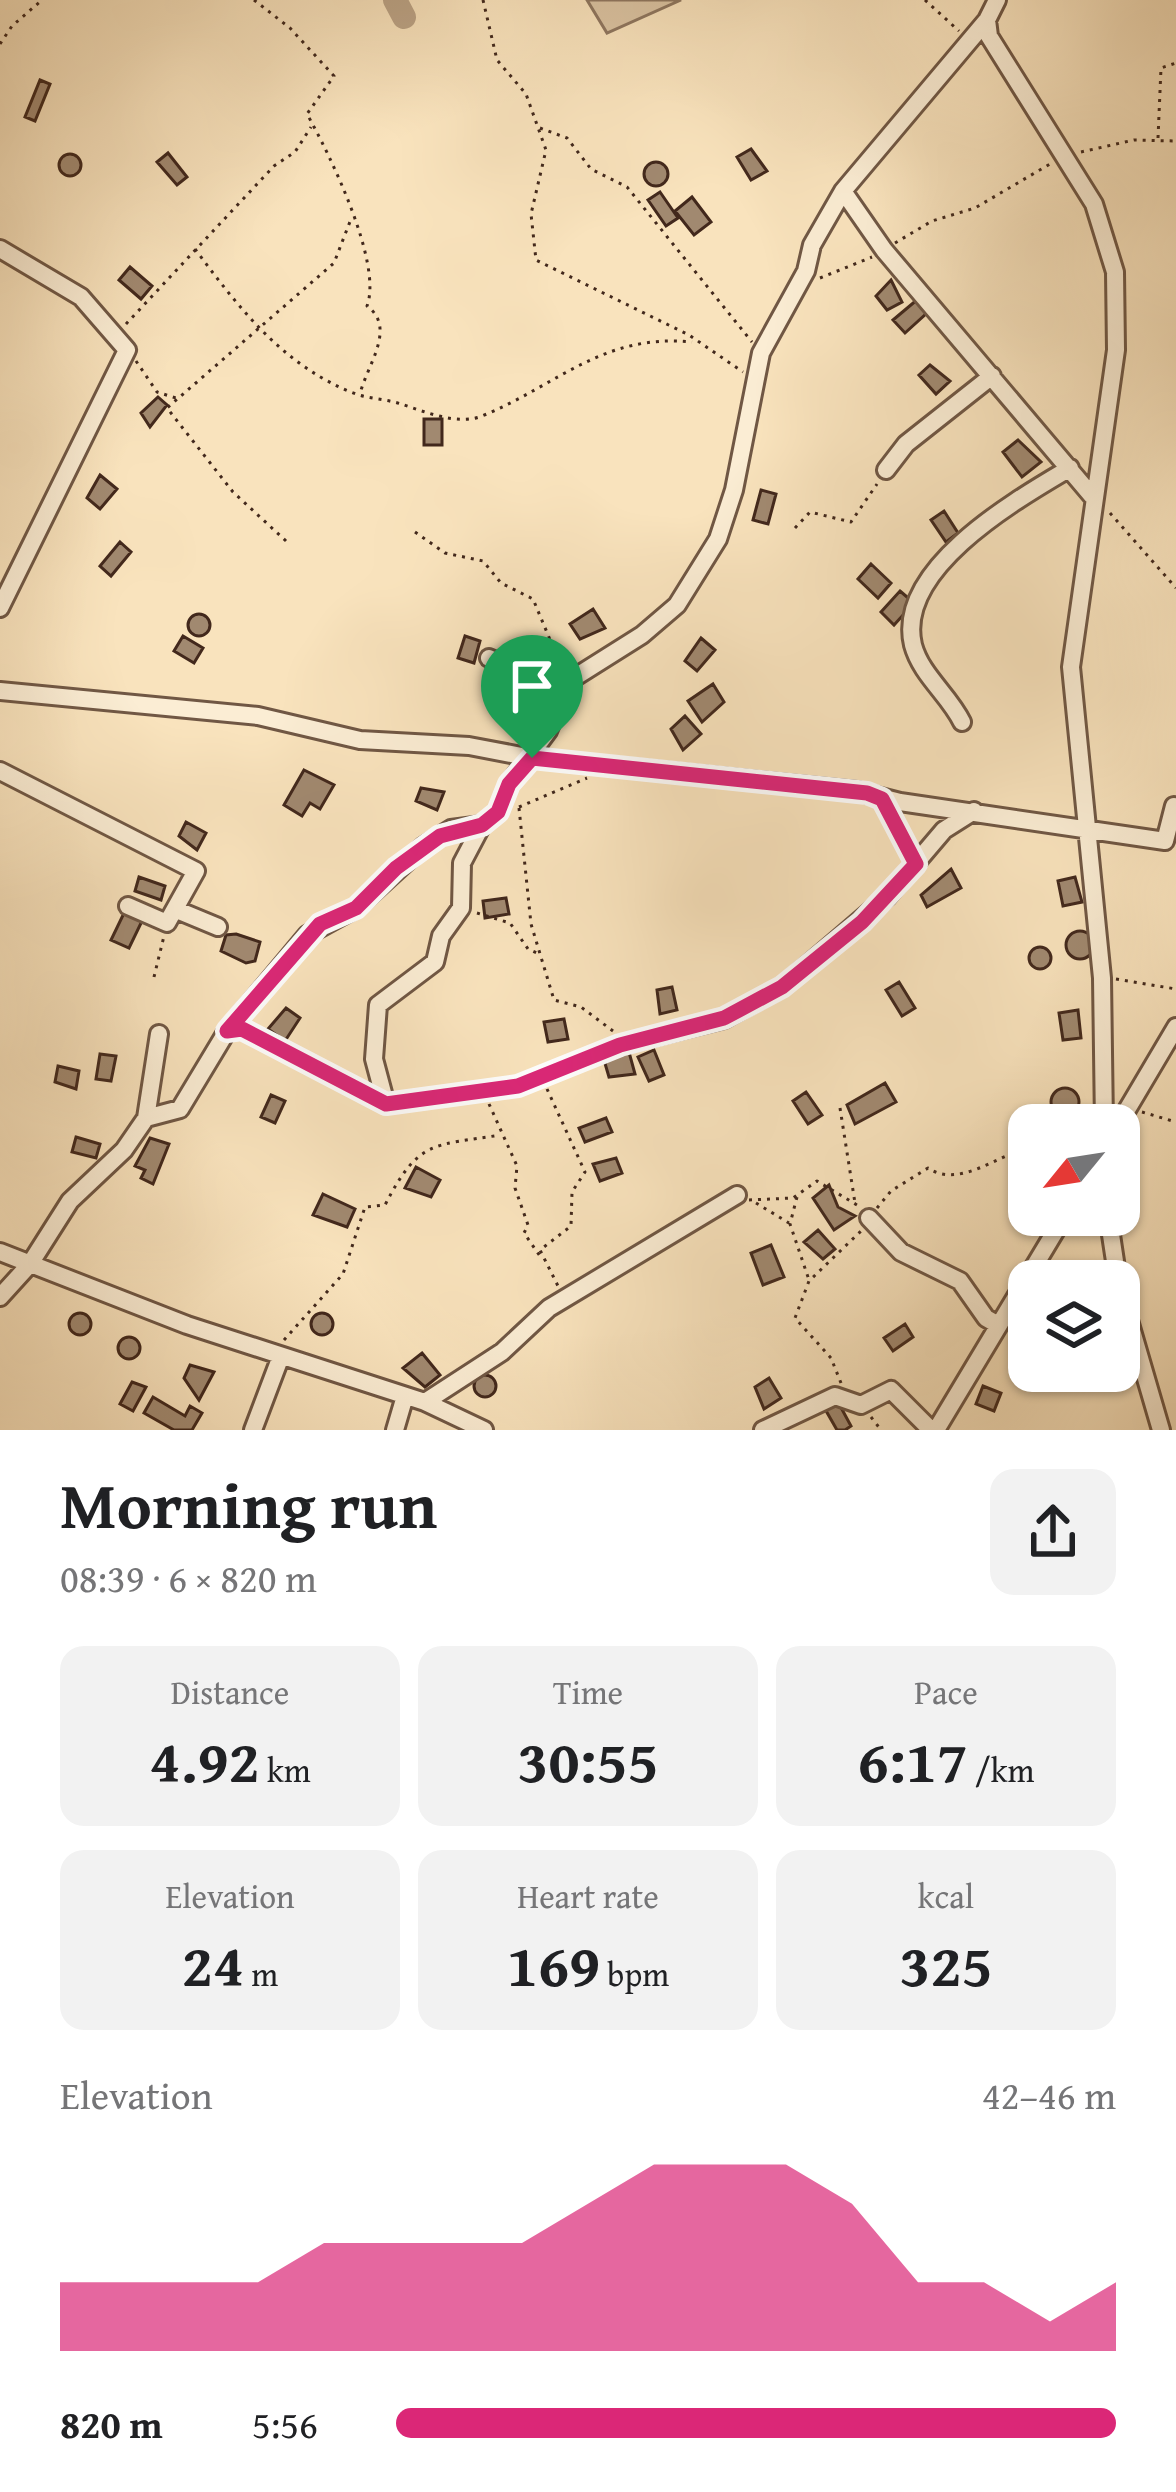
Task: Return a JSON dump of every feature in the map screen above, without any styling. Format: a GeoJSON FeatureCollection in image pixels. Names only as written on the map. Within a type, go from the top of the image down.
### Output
{"type":"FeatureCollection","features":[{"type":"Feature","properties":{"kind":"street"},"geometry":{"type":"LineString","coordinates":[[386,1104],[374,1059],[378,1005],[408,980],[429,972],[441,936],[452,927],[460,908],[462,863],[482,825],[498,812],[509,784],[532,758],[566,680],[660,622],[704,564],[734,490],[761,352],[843,191],[988,20],[997,0]]}},
{"type":"Feature","properties":{"kind":"street"},"geometry":{"type":"LineString","coordinates":[[988,20],[995,48],[1105,226],[1118,298],[1116,350],[1071,667],[1102,979],[1104,1104]]}},
{"type":"Feature","properties":{"kind":"street"},"geometry":{"type":"LineString","coordinates":[[843,191],[884,250],[1092,496]]}},
{"type":"Feature","properties":{"kind":"street"},"geometry":{"type":"LineString","coordinates":[[0,249],[69,288],[123,343],[0,608]]}},
{"type":"Feature","properties":{"kind":"street"},"geometry":{"type":"LineString","coordinates":[[886,470],[906,444],[992,376]]}},
{"type":"Feature","properties":{"kind":"street"},"geometry":{"type":"LineString","coordinates":[[962,722],[914,650],[910,628],[926,588],[937,565],[970,534],[1070,468]]}},
{"type":"Feature","properties":{"kind":"street"},"geometry":{"type":"LineString","coordinates":[[489,658],[519,671],[566,680]]}},
{"type":"Feature","properties":{"kind":"street"},"geometry":{"type":"LineString","coordinates":[[0,691],[258,716],[331,736],[469,746],[532,758],[856,791],[882,799],[1165,841],[1174,806]]}},
{"type":"Feature","properties":{"kind":"street"},"geometry":{"type":"LineString","coordinates":[[0,771],[196,871],[172,917]]}},
{"type":"Feature","properties":{"kind":"street"},"geometry":{"type":"LineString","coordinates":[[227,1031],[242,1029],[386,1104],[483,1093],[544,1078],[620,1045],[724,1018],[782,987],[862,922],[944,830],[974,811]]}},
{"type":"Feature","properties":{"kind":"street"},"geometry":{"type":"LineString","coordinates":[[146,1118],[180,1109],[227,1031],[320,924],[356,908],[396,868],[440,836],[482,825]]}},
{"type":"Feature","properties":{"kind":"street"},"geometry":{"type":"LineString","coordinates":[[128,907],[218,927]]}},
{"type":"Feature","properties":{"kind":"street"},"geometry":{"type":"LineString","coordinates":[[1130,1104],[1176,1027]]}},
{"type":"Feature","properties":{"kind":"street"},"geometry":{"type":"LineString","coordinates":[[0,1298],[30,1264],[70,1201],[124,1150],[146,1118],[159,1034]]}},
{"type":"Feature","properties":{"kind":"street"},"geometry":{"type":"LineString","coordinates":[[425,1402],[502,1352],[566,1297],[745,1198]]}},
{"type":"Feature","properties":{"kind":"street"},"geometry":{"type":"LineString","coordinates":[[866,1211],[901,1252],[960,1281],[986,1318],[998,1325]]}},
{"type":"Feature","properties":{"kind":"street"},"geometry":{"type":"LineString","coordinates":[[763,1430],[835,1396],[861,1405],[891,1390],[934,1430],[1051,1236]]}},
{"type":"Feature","properties":{"kind":"street"},"geometry":{"type":"LineString","coordinates":[[0,1252],[280,1356],[425,1402],[484,1430]]}},
{"type":"Feature","properties":{"kind":"street"},"geometry":{"type":"LineString","coordinates":[[1140,1349],[1165,1425]]}},
{"type":"Feature","properties":{"kind":"street"},"geometry":{"type":"LineString","coordinates":[[254,1430],[280,1356]]}},
{"type":"Feature","properties":{"kind":"street"},"geometry":{"type":"LineString","coordinates":[[395,1430],[405,1396]]}},
{"type":"Feature","properties":{"kind":"path"},"geometry":{"type":"LineString","coordinates":[[0,44],[12,26],[42,0]]}},
{"type":"Feature","properties":{"kind":"path"},"geometry":{"type":"LineString","coordinates":[[254,0],[290,28],[334,76],[307,114],[334,165],[369,274],[367,306],[377,313],[382,330],[360,395]]}},
{"type":"Feature","properties":{"kind":"path"},"geometry":{"type":"LineString","coordinates":[[483,0],[497,60],[526,94],[546,150],[531,214],[536,260],[689,335],[692,342]]}},
{"type":"Feature","properties":{"kind":"path"},"geometry":{"type":"LineString","coordinates":[[925,0],[973,38]]}},
{"type":"Feature","properties":{"kind":"path"},"geometry":{"type":"LineString","coordinates":[[1158,140],[1161,68],[1176,63]]}},
{"type":"Feature","properties":{"kind":"path"},"geometry":{"type":"LineString","coordinates":[[179,399],[158,392],[123,343],[195,249],[295,152],[313,124]]}},
{"type":"Feature","properties":{"kind":"path"},"geometry":{"type":"LineString","coordinates":[[540,128],[567,138],[591,169],[627,187],[761,352]]}},
{"type":"Feature","properties":{"kind":"path"},"geometry":{"type":"LineString","coordinates":[[791,292],[856,267],[932,221],[975,208],[1038,167],[1112,144],[1176,141]]}},
{"type":"Feature","properties":{"kind":"path"},"geometry":{"type":"LineString","coordinates":[[286,541],[233,492],[167,408],[334,263],[352,218]]}},
{"type":"Feature","properties":{"kind":"path"},"geometry":{"type":"LineString","coordinates":[[195,249],[256,328],[314,374],[360,395],[419,412],[481,417],[593,355],[673,338],[692,342],[755,379]]}},
{"type":"Feature","properties":{"kind":"path"},"geometry":{"type":"LineString","coordinates":[[795,528],[810,512],[839,524],[850,522],[886,470]]}},
{"type":"Feature","properties":{"kind":"path"},"geometry":{"type":"LineString","coordinates":[[1092,496],[1176,588]]}},
{"type":"Feature","properties":{"kind":"path"},"geometry":{"type":"LineString","coordinates":[[415,532],[445,553],[483,561],[501,583],[532,599],[566,680]]}},
{"type":"Feature","properties":{"kind":"path"},"geometry":{"type":"LineString","coordinates":[[601,764],[555,796],[519,808],[531,924],[554,1000],[581,1007],[604,1022],[620,1045]]}},
{"type":"Feature","properties":{"kind":"path"},"geometry":{"type":"LineString","coordinates":[[882,799],[916,864]]}},
{"type":"Feature","properties":{"kind":"path"},"geometry":{"type":"LineString","coordinates":[[460,908],[510,923],[528,950],[540,955]]}},
{"type":"Feature","properties":{"kind":"path"},"geometry":{"type":"LineString","coordinates":[[154,977],[172,917]]}},
{"type":"Feature","properties":{"kind":"path"},"geometry":{"type":"LineString","coordinates":[[1102,979],[1176,989]]}},
{"type":"Feature","properties":{"kind":"path"},"geometry":{"type":"LineString","coordinates":[[543,1261],[545,1242],[571,1226],[572,1192],[585,1172],[544,1078]]}},
{"type":"Feature","properties":{"kind":"path"},"geometry":{"type":"LineString","coordinates":[[483,1093],[517,1166],[515,1188],[528,1225],[524,1234],[566,1297]]}},
{"type":"Feature","properties":{"kind":"path"},"geometry":{"type":"LineString","coordinates":[[840,1108],[866,1211]]}},
{"type":"Feature","properties":{"kind":"path"},"geometry":{"type":"LineString","coordinates":[[1140,1111],[1176,1121]]}},
{"type":"Feature","properties":{"kind":"path"},"geometry":{"type":"LineString","coordinates":[[280,1356],[285,1334],[343,1274],[365,1207],[385,1205],[404,1168],[440,1141],[500,1135]]}},
{"type":"Feature","properties":{"kind":"path"},"geometry":{"type":"LineString","coordinates":[[881,1430],[795,1318],[809,1281],[853,1243],[866,1211],[912,1175],[928,1168],[938,1175],[974,1172],[1008,1157]]}},
{"type":"Feature","properties":{"kind":"path"},"geometry":{"type":"LineString","coordinates":[[745,1198],[793,1198],[818,1181],[866,1211]]}},
{"type":"Feature","properties":{"kind":"path"},"geometry":{"type":"LineString","coordinates":[[800,1190],[790,1224],[809,1281]]}},
{"type":"Feature","properties":{"kind":"path"},"geometry":{"type":"LineString","coordinates":[[745,1198],[790,1224]]}},
{"type":"Feature","properties":{"kind":"shaded area"},"geometry":{"type":"Polygon","coordinates":[[[587,0],[681,0],[607,33],[587,0]]]}},
{"type":"Feature","properties":{"kind":"building"},"geometry":{"type":"Polygon","coordinates":[[[40,80],[50,84],[35,121],[25,117],[40,80]]]}},
{"type":"Feature","properties":{"kind":"building"},"geometry":{"type":"Polygon","coordinates":[[[751,149],[767,171],[751,180],[737,157],[751,149]]]}},
{"type":"Feature","properties":{"kind":"building"},"geometry":{"type":"Polygon","coordinates":[[[168,153],[187,177],[177,185],[157,162],[168,153]]]}},
{"type":"Feature","properties":{"kind":"building"},"geometry":{"type":"Polygon","coordinates":[[[70,154],[81,165],[70,176],[59,165],[70,154]]]}},
{"type":"Feature","properties":{"kind":"building"},"geometry":{"type":"Polygon","coordinates":[[[656,162],[668,174],[656,186],[644,174],[656,162]]]}},
{"type":"Feature","properties":{"kind":"building"},"geometry":{"type":"Polygon","coordinates":[[[660,192],[678,218],[666,226],[648,200],[660,192]]]}},
{"type":"Feature","properties":{"kind":"building"},"geometry":{"type":"Polygon","coordinates":[[[692,197],[711,222],[694,235],[675,211],[692,197]]]}},
{"type":"Feature","properties":{"kind":"building"},"geometry":{"type":"Polygon","coordinates":[[[130,267],[152,286],[141,299],[119,280],[130,267]]]}},
{"type":"Feature","properties":{"kind":"building"},"geometry":{"type":"Polygon","coordinates":[[[891,280],[902,302],[887,310],[876,296],[891,280]]]}},
{"type":"Feature","properties":{"kind":"building"},"geometry":{"type":"Polygon","coordinates":[[[918,299],[928,312],[905,333],[893,320],[918,299]]]}},
{"type":"Feature","properties":{"kind":"building"},"geometry":{"type":"Polygon","coordinates":[[[930,365],[950,381],[936,394],[919,375],[930,365]]]}},
{"type":"Feature","properties":{"kind":"building"},"geometry":{"type":"Polygon","coordinates":[[[158,397],[167,405],[150,427],[141,413],[158,397]]]}},
{"type":"Feature","properties":{"kind":"building"},"geometry":{"type":"Polygon","coordinates":[[[424,419],[442,419],[442,445],[424,445],[424,419]]]}},
{"type":"Feature","properties":{"kind":"building"},"geometry":{"type":"Polygon","coordinates":[[[1018,440],[1041,462],[1022,477],[1003,452],[1018,440]]]}},
{"type":"Feature","properties":{"kind":"building"},"geometry":{"type":"Polygon","coordinates":[[[100,475],[117,489],[100,509],[87,498],[100,475]]]}},
{"type":"Feature","properties":{"kind":"building"},"geometry":{"type":"Polygon","coordinates":[[[761,490],[776,494],[768,524],[753,520],[761,490]]]}},
{"type":"Feature","properties":{"kind":"building"},"geometry":{"type":"Polygon","coordinates":[[[944,511],[958,533],[946,542],[931,520],[944,511]]]}},
{"type":"Feature","properties":{"kind":"building"},"geometry":{"type":"Polygon","coordinates":[[[120,542],[131,552],[111,576],[100,566],[120,542]]]}},
{"type":"Feature","properties":{"kind":"building"},"geometry":{"type":"Polygon","coordinates":[[[871,564],[891,583],[878,598],[858,579],[871,564]]]}},
{"type":"Feature","properties":{"kind":"building"},"geometry":{"type":"Polygon","coordinates":[[[900,591],[914,603],[894,625],[881,612],[900,591]]]}},
{"type":"Feature","properties":{"kind":"building"},"geometry":{"type":"Polygon","coordinates":[[[593,609],[605,628],[580,639],[570,624],[593,609]]]}},
{"type":"Feature","properties":{"kind":"building"},"geometry":{"type":"Polygon","coordinates":[[[199,614],[210,625],[199,636],[188,625],[199,614]]]}},
{"type":"Feature","properties":{"kind":"building"},"geometry":{"type":"Polygon","coordinates":[[[183,636],[203,648],[194,663],[174,651],[183,636]]]}},
{"type":"Feature","properties":{"kind":"building"},"geometry":{"type":"Polygon","coordinates":[[[465,636],[480,641],[474,663],[458,658],[465,636]]]}},
{"type":"Feature","properties":{"kind":"building"},"geometry":{"type":"Polygon","coordinates":[[[701,638],[715,650],[697,671],[685,661],[701,638]]]}},
{"type":"Feature","properties":{"kind":"building"},"geometry":{"type":"Polygon","coordinates":[[[713,684],[724,702],[702,722],[688,701],[713,684]]]}},
{"type":"Feature","properties":{"kind":"building"},"geometry":{"type":"Polygon","coordinates":[[[517,687],[542,687],[543,704],[517,704],[517,687]]]}},
{"type":"Feature","properties":{"kind":"building"},"geometry":{"type":"Polygon","coordinates":[[[685,716],[701,734],[683,750],[671,729],[685,716]]]}},
{"type":"Feature","properties":{"kind":"building"},"geometry":{"type":"Polygon","coordinates":[[[304,770],[334,785],[320,809],[310,803],[302,816],[284,805],[304,770]]]}},
{"type":"Feature","properties":{"kind":"building"},"geometry":{"type":"Polygon","coordinates":[[[421,788],[444,792],[437,810],[416,801],[421,788]]]}},
{"type":"Feature","properties":{"kind":"building"},"geometry":{"type":"Polygon","coordinates":[[[186,822],[206,833],[197,850],[179,836],[186,822]]]}},
{"type":"Feature","properties":{"kind":"building"},"geometry":{"type":"Polygon","coordinates":[[[951,869],[961,888],[927,907],[921,895],[951,869]]]}},
{"type":"Feature","properties":{"kind":"building"},"geometry":{"type":"Polygon","coordinates":[[[139,877],[165,886],[161,900],[135,891],[139,877]]]}},
{"type":"Feature","properties":{"kind":"building"},"geometry":{"type":"Polygon","coordinates":[[[1075,877],[1082,902],[1063,906],[1058,881],[1075,877]]]}},
{"type":"Feature","properties":{"kind":"building"},"geometry":{"type":"Polygon","coordinates":[[[506,898],[509,914],[485,918],[483,901],[506,898]]]}},
{"type":"Feature","properties":{"kind":"building"},"geometry":{"type":"Polygon","coordinates":[[[125,911],[143,919],[129,948],[111,940],[125,911]]]}},
{"type":"Feature","properties":{"kind":"building"},"geometry":{"type":"Polygon","coordinates":[[[1080,931],[1090,935],[1094,945],[1090,955],[1080,959],[1070,955],[1066,945],[1070,935],[1080,931]]]}},
{"type":"Feature","properties":{"kind":"building"},"geometry":{"type":"Polygon","coordinates":[[[226,935],[260,942],[255,961],[246,963],[221,951],[226,935]]]}},
{"type":"Feature","properties":{"kind":"building"},"geometry":{"type":"Polygon","coordinates":[[[1040,947],[1051,958],[1040,969],[1029,958],[1040,947]]]}},
{"type":"Feature","properties":{"kind":"building"},"geometry":{"type":"Polygon","coordinates":[[[899,982],[915,1008],[902,1016],[886,990],[899,982]]]}},
{"type":"Feature","properties":{"kind":"building"},"geometry":{"type":"Polygon","coordinates":[[[672,987],[677,1010],[660,1014],[657,990],[672,987]]]}},
{"type":"Feature","properties":{"kind":"building"},"geometry":{"type":"Polygon","coordinates":[[[286,1008],[300,1018],[285,1041],[268,1029],[286,1008]]]}},
{"type":"Feature","properties":{"kind":"building"},"geometry":{"type":"Polygon","coordinates":[[[1078,1010],[1081,1038],[1063,1040],[1059,1013],[1078,1010]]]}},
{"type":"Feature","properties":{"kind":"building"},"geometry":{"type":"Polygon","coordinates":[[[564,1019],[568,1039],[548,1042],[544,1022],[564,1019]]]}},
{"type":"Feature","properties":{"kind":"building"},"geometry":{"type":"Polygon","coordinates":[[[654,1050],[664,1075],[649,1081],[638,1057],[654,1050]]]}},
{"type":"Feature","properties":{"kind":"building"},"geometry":{"type":"Polygon","coordinates":[[[629,1052],[635,1074],[609,1077],[604,1060],[629,1052]]]}},
{"type":"Feature","properties":{"kind":"building"},"geometry":{"type":"Polygon","coordinates":[[[100,1054],[116,1056],[111,1081],[96,1079],[100,1054]]]}},
{"type":"Feature","properties":{"kind":"building"},"geometry":{"type":"Polygon","coordinates":[[[58,1066],[79,1071],[76,1089],[55,1082],[58,1066]]]}},
{"type":"Feature","properties":{"kind":"building"},"geometry":{"type":"Polygon","coordinates":[[[885,1083],[896,1102],[855,1124],[847,1105],[885,1083]]]}},
{"type":"Feature","properties":{"kind":"building"},"geometry":{"type":"Polygon","coordinates":[[[1060,1089],[1070,1089],[1079,1104],[1051,1104],[1060,1089]]]}},
{"type":"Feature","properties":{"kind":"building"},"geometry":{"type":"Polygon","coordinates":[[[806,1092],[822,1115],[808,1124],[793,1101],[806,1092]]]}},
{"type":"Feature","properties":{"kind":"building"},"geometry":{"type":"Polygon","coordinates":[[[271,1095],[285,1101],[275,1123],[261,1117],[271,1095]]]}},
{"type":"Feature","properties":{"kind":"building"},"geometry":{"type":"Polygon","coordinates":[[[606,1118],[612,1132],[585,1142],[579,1128],[606,1118]]]}},
{"type":"Feature","properties":{"kind":"building"},"geometry":{"type":"Polygon","coordinates":[[[76,1137],[100,1144],[96,1158],[72,1152],[76,1137]]]}},
{"type":"Feature","properties":{"kind":"building"},"geometry":{"type":"Polygon","coordinates":[[[150,1138],[169,1144],[153,1184],[141,1178],[145,1170],[135,1166],[150,1138]]]}},
{"type":"Feature","properties":{"kind":"building"},"geometry":{"type":"Polygon","coordinates":[[[616,1158],[622,1173],[600,1181],[593,1164],[616,1158]]]}},
{"type":"Feature","properties":{"kind":"building"},"geometry":{"type":"Polygon","coordinates":[[[416,1167],[440,1180],[431,1197],[405,1188],[416,1167]]]}},
{"type":"Feature","properties":{"kind":"building"},"geometry":{"type":"Polygon","coordinates":[[[829,1185],[838,1207],[855,1216],[834,1230],[813,1198],[829,1185]]]}},
{"type":"Feature","properties":{"kind":"building"},"geometry":{"type":"Polygon","coordinates":[[[323,1194],[355,1209],[347,1227],[313,1215],[323,1194]]]}},
{"type":"Feature","properties":{"kind":"building"},"geometry":{"type":"Polygon","coordinates":[[[818,1230],[835,1249],[823,1259],[804,1242],[818,1230]]]}},
{"type":"Feature","properties":{"kind":"building"},"geometry":{"type":"Polygon","coordinates":[[[771,1245],[784,1277],[763,1285],[751,1253],[771,1245]]]}},
{"type":"Feature","properties":{"kind":"building"},"geometry":{"type":"Polygon","coordinates":[[[80,1313],[91,1324],[80,1335],[69,1324],[80,1313]]]}},
{"type":"Feature","properties":{"kind":"building"},"geometry":{"type":"Polygon","coordinates":[[[322,1313],[333,1324],[322,1335],[311,1324],[322,1313]]]}},
{"type":"Feature","properties":{"kind":"building"},"geometry":{"type":"Polygon","coordinates":[[[905,1324],[913,1337],[893,1351],[884,1338],[905,1324]]]}},
{"type":"Feature","properties":{"kind":"building"},"geometry":{"type":"Polygon","coordinates":[[[129,1337],[140,1348],[129,1359],[118,1348],[129,1337]]]}},
{"type":"Feature","properties":{"kind":"building"},"geometry":{"type":"Polygon","coordinates":[[[422,1353],[440,1375],[425,1387],[403,1368],[422,1353]]]}},
{"type":"Feature","properties":{"kind":"building"},"geometry":{"type":"Polygon","coordinates":[[[190,1365],[214,1372],[199,1400],[184,1378],[190,1365]]]}},
{"type":"Feature","properties":{"kind":"building"},"geometry":{"type":"Polygon","coordinates":[[[485,1375],[496,1386],[485,1397],[474,1386],[485,1375]]]}},
{"type":"Feature","properties":{"kind":"building"},"geometry":{"type":"Polygon","coordinates":[[[769,1378],[781,1398],[764,1409],[755,1387],[769,1378]]]}},
{"type":"Feature","properties":{"kind":"building"},"geometry":{"type":"Polygon","coordinates":[[[132,1382],[146,1387],[133,1411],[120,1404],[132,1382]]]}},
{"type":"Feature","properties":{"kind":"building"},"geometry":{"type":"Polygon","coordinates":[[[983,1386],[1001,1393],[994,1411],[976,1404],[983,1386]]]}},
{"type":"Feature","properties":{"kind":"building"},"geometry":{"type":"Polygon","coordinates":[[[153,1397],[185,1416],[190,1406],[202,1413],[192,1430],[174,1430],[144,1413],[153,1397]]]}},
{"type":"Feature","properties":{"kind":"building"},"geometry":{"type":"Polygon","coordinates":[[[838,1402],[851,1426],[845,1430],[837,1430],[825,1409],[838,1402]]]}},
{"type":"Feature","properties":{"kind":"waterway"},"geometry":{"type":"LineString","coordinates":[[395,0],[404,17]]}},
{"type":"Feature","properties":{"kind":"route"},"geometry":{"type":"LineString","coordinates":[[532,758],[867,793],[882,799],[916,864],[862,922],[782,987],[724,1018],[620,1045],[518,1086],[386,1104],[242,1029],[227,1031],[295,956],[307,935],[356,908],[424,846],[452,829],[482,825],[498,812],[509,784],[532,758]]}}]}
